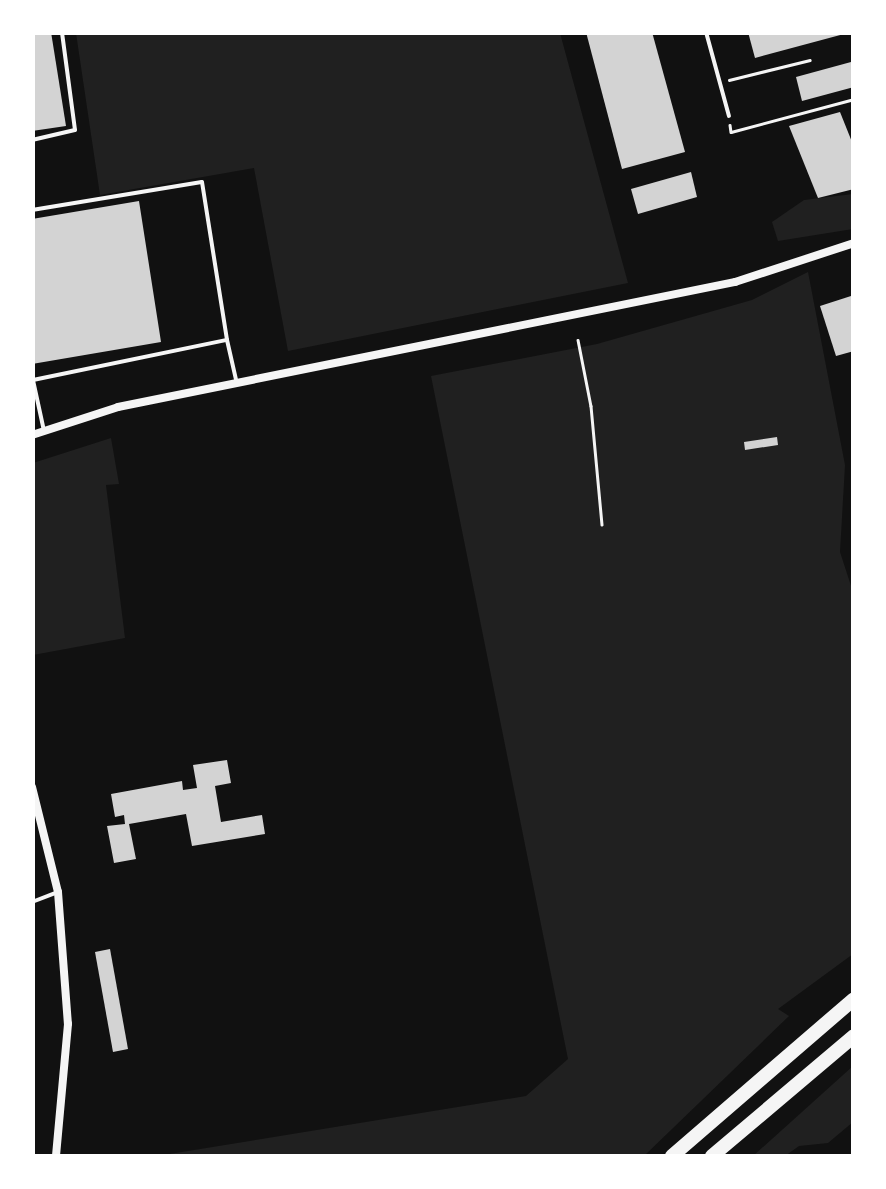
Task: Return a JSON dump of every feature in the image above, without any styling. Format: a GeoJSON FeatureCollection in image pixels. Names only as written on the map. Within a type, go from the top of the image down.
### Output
{"type":"FeatureCollection","features":[{"type":"Feature","properties":{"kind":"highway"},"geometry":{"type":"LineString","coordinates":[[672,1156],[854,999]]}},
{"type":"Feature","properties":{"kind":"highway"},"geometry":{"type":"LineString","coordinates":[[712,1156],[854,1036]]}},
{"type":"Feature","properties":{"kind":"street"},"geometry":{"type":"LineString","coordinates":[[32,434],[118,407],[698,291],[854,243]]}},
{"type":"Feature","properties":{"kind":"street"},"geometry":{"type":"LineString","coordinates":[[32,787],[58,892],[68,1024],[56,1156]]}},
{"type":"Feature","properties":{"kind":"lane"},"geometry":{"type":"LineString","coordinates":[[32,140],[74,130],[62,32]]}},
{"type":"Feature","properties":{"kind":"lane"},"geometry":{"type":"LineString","coordinates":[[706,32],[728,116]]}},
{"type":"Feature","properties":{"kind":"lane"},"geometry":{"type":"LineString","coordinates":[[32,210],[202,182],[237,384]]}},
{"type":"Feature","properties":{"kind":"lane"},"geometry":{"type":"LineString","coordinates":[[44,431],[33,380],[227,340]]}},
{"type":"Feature","properties":{"kind":"lane"},"geometry":{"type":"LineString","coordinates":[[32,902],[58,892]]}},
{"type":"Feature","properties":{"kind":"path"},"geometry":{"type":"LineString","coordinates":[[720,82],[810,60]]}},
{"type":"Feature","properties":{"kind":"path"},"geometry":{"type":"LineString","coordinates":[[728,116],[731,132],[854,99]]}},
{"type":"Feature","properties":{"kind":"path"},"geometry":{"type":"LineString","coordinates":[[578,340],[592,406],[602,524]]}},
{"type":"Feature","properties":{"kind":"shaded area"},"geometry":{"type":"Polygon","coordinates":[[[76,33],[560,33],[628,283],[288,351],[254,168],[100,195],[76,33]]]}},
{"type":"Feature","properties":{"kind":"shaded area"},"geometry":{"type":"Polygon","coordinates":[[[853,194],[853,229],[778,241],[772,222],[804,200],[853,194]]]}},
{"type":"Feature","properties":{"kind":"shaded area"},"geometry":{"type":"Polygon","coordinates":[[[808,272],[845,465],[840,552],[854,595],[853,954],[778,1009],[789,1016],[644,1156],[157,1156],[526,1096],[568,1059],[431,376],[597,344],[752,300],[808,272]]]}},
{"type":"Feature","properties":{"kind":"shaded area"},"geometry":{"type":"Polygon","coordinates":[[[111,438],[119,484],[106,485],[125,638],[33,655],[33,463],[111,438]]]}},
{"type":"Feature","properties":{"kind":"shaded area"},"geometry":{"type":"Polygon","coordinates":[[[853,1066],[853,1122],[828,1143],[799,1146],[785,1156],[753,1156],[853,1066]]]}},
{"type":"Feature","properties":{"kind":"building"},"geometry":{"type":"Polygon","coordinates":[[[32,32],[51,32],[66,126],[32,131],[32,32]]]}},
{"type":"Feature","properties":{"kind":"building"},"geometry":{"type":"Polygon","coordinates":[[[586,32],[652,32],[685,152],[622,169],[586,32]]]}},
{"type":"Feature","properties":{"kind":"building"},"geometry":{"type":"Polygon","coordinates":[[[748,32],[844,32],[844,34],[755,58],[748,32]]]}},
{"type":"Feature","properties":{"kind":"building"},"geometry":{"type":"Polygon","coordinates":[[[851,62],[854,87],[802,101],[796,77],[851,62]]]}},
{"type":"Feature","properties":{"kind":"building"},"geometry":{"type":"Polygon","coordinates":[[[840,112],[854,147],[854,189],[818,198],[789,126],[840,112]]]}},
{"type":"Feature","properties":{"kind":"building"},"geometry":{"type":"Polygon","coordinates":[[[691,172],[697,197],[638,214],[631,189],[691,172]]]}},
{"type":"Feature","properties":{"kind":"building"},"geometry":{"type":"Polygon","coordinates":[[[139,201],[161,342],[32,364],[32,219],[139,201]]]}},
{"type":"Feature","properties":{"kind":"building"},"geometry":{"type":"Polygon","coordinates":[[[851,296],[854,351],[836,356],[820,306],[851,296]]]}},
{"type":"Feature","properties":{"kind":"building"},"geometry":{"type":"Polygon","coordinates":[[[777,437],[778,445],[745,450],[744,442],[777,437]]]}},
{"type":"Feature","properties":{"kind":"building"},"geometry":{"type":"Polygon","coordinates":[[[227,760],[231,783],[215,786],[221,822],[262,815],[265,834],[192,846],[186,814],[129,824],[136,859],[114,863],[107,826],[125,824],[124,815],[115,817],[111,794],[182,781],[183,790],[197,788],[193,765],[227,760]]]}},
{"type":"Feature","properties":{"kind":"building"},"geometry":{"type":"Polygon","coordinates":[[[110,949],[128,1049],[113,1052],[95,952],[110,949]]]}}]}
